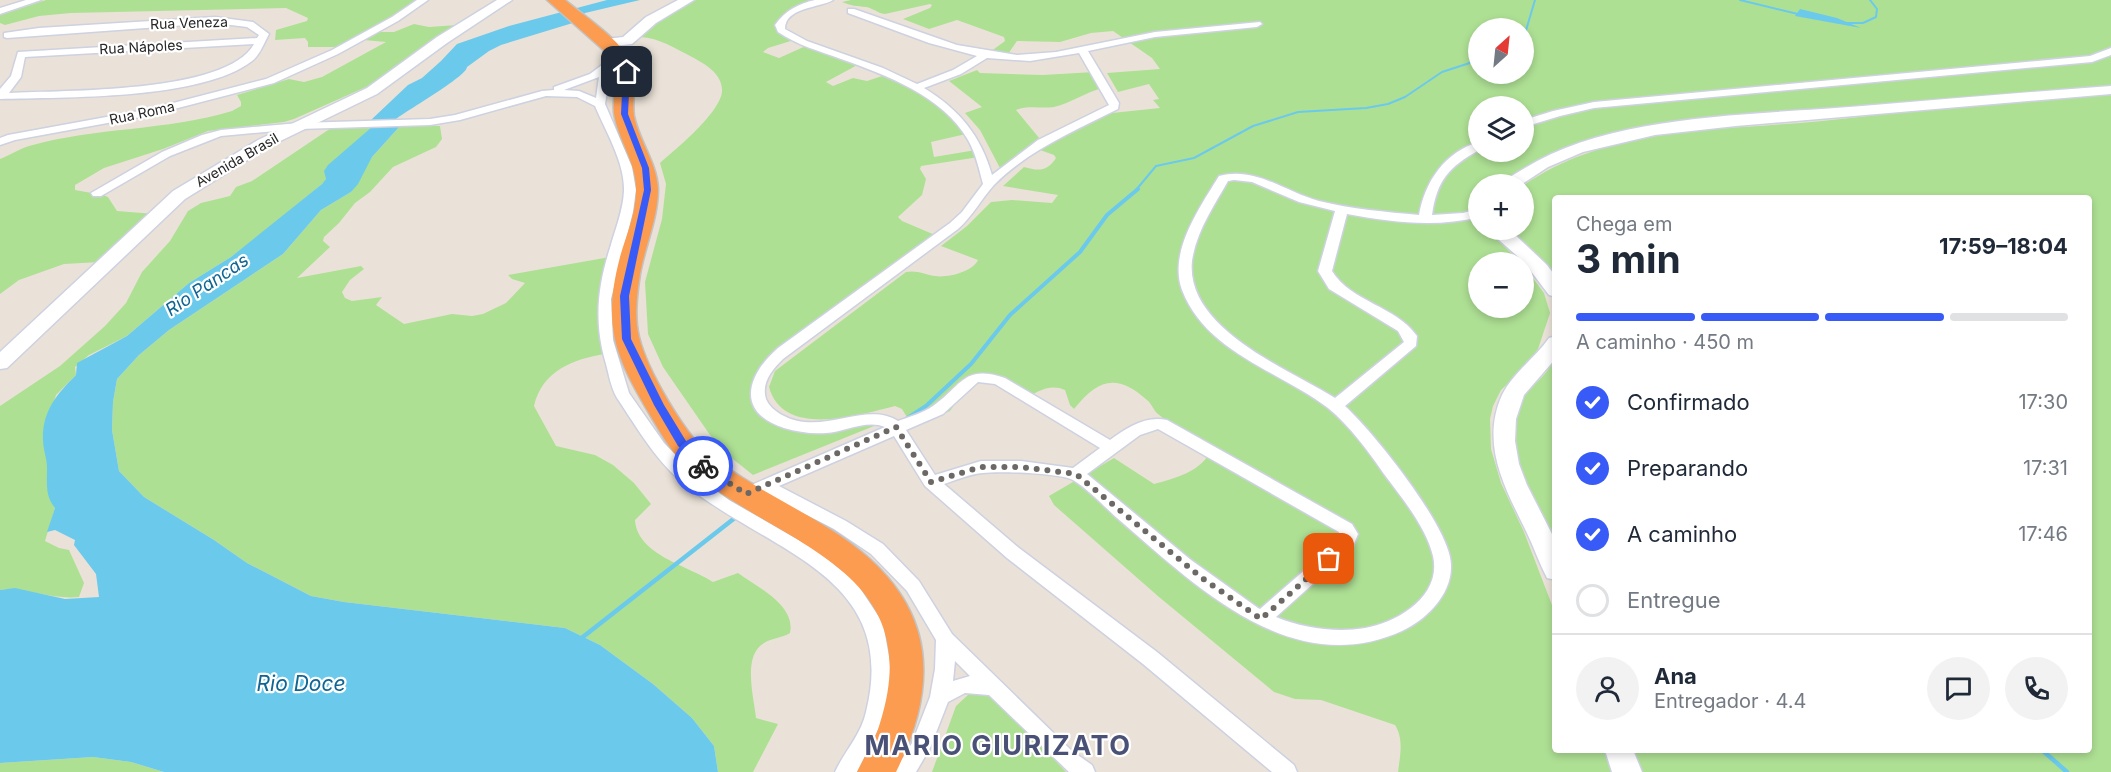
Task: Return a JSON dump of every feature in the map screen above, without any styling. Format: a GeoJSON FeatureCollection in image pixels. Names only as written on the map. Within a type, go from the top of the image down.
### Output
{"type":"FeatureCollection","features":[{"type":"Feature","properties":{"kind":"highway"},"geometry":{"type":"LineString","coordinates":[[555,0],[609,54],[624,114],[646,168],[648,190],[625,296],[627,339],[659,405],[682,443],[704,466],[755,490],[838,548],[877,583],[898,619],[908,657],[906,694],[897,731],[876,772]]}},
{"type":"Feature","properties":{"kind":"street"},"geometry":{"type":"LineString","coordinates":[[0,11],[36,0]]}},
{"type":"Feature","properties":{"kind":"street","name":"Rua Roma"},"geometry":{"type":"LineString","coordinates":[[0,142],[6,135],[151,112],[270,81],[334,52],[395,19],[423,0]]}},
{"type":"Feature","properties":{"kind":"street","name":"Avenida Brasil"},"geometry":{"type":"LineString","coordinates":[[0,363],[179,195],[243,154],[372,91],[434,46],[506,0]]}},
{"type":"Feature","properties":{"kind":"street"},"geometry":{"type":"LineString","coordinates":[[688,0],[658,16],[609,54],[600,104],[626,167],[630,190],[627,212],[604,299],[606,340],[622,393],[658,447],[691,481],[723,504],[810,555],[850,587],[876,628],[882,673],[876,714],[856,757],[845,772]]}},
{"type":"Feature","properties":{"kind":"street"},"geometry":{"type":"LineString","coordinates":[[828,0],[794,10],[785,17],[780,25],[781,30],[804,42],[878,69],[916,87],[948,110],[969,134],[981,157],[989,184]]}},
{"type":"Feature","properties":{"kind":"street"},"geometry":{"type":"LineString","coordinates":[[851,11],[939,42],[985,55],[1019,58],[1051,56],[1121,40],[1171,32],[1257,24]]}},
{"type":"Feature","properties":{"kind":"street","name":"Rua Veneza"},"geometry":{"type":"LineString","coordinates":[[4,33],[214,20],[250,24],[264,34],[261,41]]}},
{"type":"Feature","properties":{"kind":"street"},"geometry":{"type":"LineString","coordinates":[[0,96],[16,77],[21,54],[4,33]]}},
{"type":"Feature","properties":{"kind":"street"},"geometry":{"type":"LineString","coordinates":[[97,193],[166,154],[206,136],[298,126],[430,122],[456,118],[546,93],[582,81],[609,54],[637,33]]}},
{"type":"Feature","properties":{"kind":"street"},"geometry":{"type":"LineString","coordinates":[[0,96],[184,84],[236,68],[250,58],[261,41]]}},
{"type":"Feature","properties":{"kind":"street","name":"Rua Nápoles"},"geometry":{"type":"LineString","coordinates":[[21,54],[261,41]]}},
{"type":"Feature","properties":{"kind":"street"},"geometry":{"type":"LineString","coordinates":[[1082,50],[1114,103],[1114,107],[1042,142],[1012,164],[989,184],[966,215],[954,226],[768,364],[759,379],[757,394],[761,407],[777,419],[796,426],[824,428],[874,419],[884,420],[896,427],[931,482],[1013,553],[1150,658],[1287,772]]}},
{"type":"Feature","properties":{"kind":"street"},"geometry":{"type":"LineString","coordinates":[[1534,121],[1594,105],[2092,60],[2111,51]]}},
{"type":"Feature","properties":{"kind":"street"},"geometry":{"type":"LineString","coordinates":[[916,87],[957,72],[985,55]]}},
{"type":"Feature","properties":{"kind":"street"},"geometry":{"type":"LineString","coordinates":[[1530,174],[1571,152],[1608,139],[1659,130],[1928,104],[2111,90]]}},
{"type":"Feature","properties":{"kind":"street"},"geometry":{"type":"LineString","coordinates":[[546,93],[579,94],[600,104]]}},
{"type":"Feature","properties":{"kind":"street"},"geometry":{"type":"LineString","coordinates":[[1425,218],[1427,199],[1437,175],[1468,152]]}},
{"type":"Feature","properties":{"kind":"street"},"geometry":{"type":"LineString","coordinates":[[931,482],[981,467],[1021,467],[1076,474],[1202,578],[1261,619],[1305,634],[1348,639],[1390,630],[1420,613],[1437,586],[1442,558],[1432,529],[1385,463],[1335,406],[1258,362],[1206,320],[1189,291],[1184,269],[1189,246],[1223,179],[1230,175],[1251,177],[1301,200],[1401,217],[1448,219],[1468,224]]}},
{"type":"Feature","properties":{"kind":"street"},"geometry":{"type":"LineString","coordinates":[[1335,406],[1411,343],[1410,336],[1402,328],[1334,286],[1328,279],[1325,271],[1342,208]]}},
{"type":"Feature","properties":{"kind":"street"},"geometry":{"type":"LineString","coordinates":[[1448,219],[1468,215]]}},
{"type":"Feature","properties":{"kind":"street"},"geometry":{"type":"LineString","coordinates":[[1508,240],[1540,269],[1552,286]]}},
{"type":"Feature","properties":{"kind":"street"},"geometry":{"type":"LineString","coordinates":[[1552,349],[1514,392],[1503,418],[1504,456],[1524,505],[1552,563]]}},
{"type":"Feature","properties":{"kind":"street"},"geometry":{"type":"LineString","coordinates":[[755,490],[938,410],[975,378],[988,377],[1000,381],[1111,448]]}},
{"type":"Feature","properties":{"kind":"street"},"geometry":{"type":"LineString","coordinates":[[1076,474],[1142,427],[1151,423],[1161,424],[1346,528],[1349,534],[1346,544],[1261,619]]}},
{"type":"Feature","properties":{"kind":"street"},"geometry":{"type":"LineString","coordinates":[[755,490],[840,525],[877,549],[913,586],[945,639],[1065,757],[1085,772]]}},
{"type":"Feature","properties":{"kind":"street"},"geometry":{"type":"LineString","coordinates":[[904,772],[920,748],[940,697],[945,669],[945,639]]}},
{"type":"Feature","properties":{"kind":"street"},"geometry":{"type":"LineString","coordinates":[[940,697],[954,688],[973,682],[994,687]]}},
{"type":"Feature","properties":{"kind":"street"},"geometry":{"type":"LineString","coordinates":[[1620,753],[1627,772]]}},
{"type":"Feature","properties":{"kind":"green space"},"geometry":{"type":"Polygon","coordinates":[[[46,0],[418,0],[337,47],[308,47],[305,38],[275,40],[276,30],[307,21],[308,18],[286,8],[71,13],[39,16],[5,25],[0,23],[0,15],[46,0]]]}},
{"type":"Feature","properties":{"kind":"green space"},"geometry":{"type":"Polygon","coordinates":[[[696,0],[808,0],[813,4],[794,11],[783,25],[786,34],[794,40],[768,48],[763,52],[779,58],[808,45],[861,63],[826,82],[833,86],[853,78],[867,81],[888,74],[938,104],[966,134],[931,142],[934,157],[976,150],[979,157],[921,166],[920,169],[926,179],[922,195],[898,217],[902,221],[935,235],[767,360],[752,394],[773,420],[786,429],[811,432],[879,424],[753,475],[719,448],[663,367],[648,334],[645,282],[662,219],[666,184],[660,163],[707,118],[721,98],[722,89],[719,78],[702,63],[660,41],[640,37],[667,15],[696,0]]]}},
{"type":"Feature","properties":{"kind":"green space"},"geometry":{"type":"Polygon","coordinates":[[[851,0],[2111,0],[2111,86],[1617,134],[1519,174],[1468,174],[1468,240],[1500,240],[1510,252],[1468,252],[1468,318],[1534,318],[1534,280],[1544,293],[1550,313],[1538,349],[1522,370],[1501,390],[1493,406],[1490,419],[1491,449],[1501,483],[1524,532],[1552,605],[1552,753],[1606,753],[1613,772],[1398,772],[1400,742],[1395,725],[1321,700],[1295,699],[1274,692],[1159,597],[1054,505],[1049,496],[1114,458],[1154,484],[1187,473],[1207,457],[1211,449],[1206,442],[1163,418],[1136,391],[1116,383],[1108,383],[1091,391],[1074,409],[1070,405],[1065,390],[1049,388],[1038,391],[1023,400],[999,376],[986,375],[962,393],[950,411],[913,427],[902,409],[895,406],[843,418],[824,419],[806,418],[790,413],[777,403],[769,387],[775,371],[906,272],[946,276],[971,268],[978,260],[941,246],[967,226],[991,202],[1012,200],[1052,203],[1058,195],[1003,186],[1024,167],[1046,168],[1056,158],[1040,150],[1064,134],[1112,113],[1160,108],[1153,100],[1159,99],[1149,84],[1118,92],[1107,73],[1160,69],[1152,58],[1113,31],[1091,33],[1060,42],[1017,41],[1008,54],[990,52],[1005,41],[1004,37],[957,20],[929,29],[903,19],[930,8],[932,5],[930,4],[885,14],[842,2],[851,0]]]}},
{"type":"Feature","properties":{"kind":"green space"},"geometry":{"type":"Polygon","coordinates":[[[414,24],[429,27],[457,25],[455,30],[427,44],[366,87],[294,119],[208,131],[163,149],[104,168],[75,185],[75,190],[108,197],[117,211],[155,214],[100,262],[64,264],[19,280],[0,294],[0,159],[25,147],[54,140],[182,122],[232,111],[241,106],[237,95],[289,79],[304,82],[322,77],[386,42],[364,40],[377,32],[394,32],[414,24]]]}},
{"type":"Feature","properties":{"kind":"green space"},"geometry":{"type":"Polygon","coordinates":[[[977,70],[980,73],[1043,75],[1094,72],[1103,88],[1054,107],[1016,110],[1040,139],[1000,168],[980,130],[965,113],[982,107],[949,81],[977,70]]]}},
{"type":"Feature","properties":{"kind":"green space"},"geometry":{"type":"Polygon","coordinates":[[[2111,93],[2111,772],[1641,772],[1633,753],[2092,753],[2092,195],[1552,195],[1552,279],[1534,258],[1534,252],[1529,252],[1518,240],[1534,240],[1534,179],[1558,165],[1593,151],[1668,134],[2111,93]]]}},
{"type":"Feature","properties":{"kind":"green space"},"geometry":{"type":"Polygon","coordinates":[[[334,126],[373,126],[322,184],[266,230],[231,257],[189,283],[127,336],[89,355],[75,367],[76,375],[56,395],[43,439],[48,465],[47,487],[55,508],[45,541],[69,550],[84,583],[79,597],[0,590],[0,406],[60,366],[105,326],[126,303],[142,272],[170,241],[188,211],[201,203],[230,196],[236,187],[252,181],[334,126]]]}},
{"type":"Feature","properties":{"kind":"green space"},"geometry":{"type":"Polygon","coordinates":[[[400,126],[440,126],[442,139],[436,147],[393,167],[370,192],[355,203],[324,237],[323,241],[330,247],[297,278],[361,266],[364,269],[350,280],[342,292],[345,298],[352,301],[382,297],[376,305],[404,324],[452,314],[472,316],[483,314],[506,303],[525,283],[512,279],[508,275],[610,257],[600,293],[598,318],[598,330],[605,354],[582,359],[560,369],[544,384],[534,406],[556,446],[595,455],[613,465],[634,483],[651,504],[635,520],[638,532],[654,551],[713,582],[738,573],[773,598],[787,614],[790,633],[764,643],[753,657],[751,678],[756,718],[778,724],[753,772],[718,772],[714,746],[692,718],[653,684],[600,645],[565,628],[344,602],[311,596],[247,563],[144,497],[119,471],[112,430],[117,379],[139,355],[169,330],[283,254],[321,210],[351,192],[372,157],[400,126]]]}},
{"type":"Feature","properties":{"kind":"green space"},"geometry":{"type":"Polygon","coordinates":[[[1552,363],[1552,546],[1521,478],[1515,458],[1513,439],[1514,420],[1520,401],[1552,363]]]}},
{"type":"Feature","properties":{"kind":"green space"},"geometry":{"type":"Polygon","coordinates":[[[984,692],[995,697],[1066,772],[932,772],[956,706],[969,694],[984,692]]]}},
{"type":"Feature","properties":{"kind":"green space"},"geometry":{"type":"Polygon","coordinates":[[[93,757],[131,762],[164,772],[0,772],[0,763],[93,757]]]}},
{"type":"Feature","properties":{"kind":"water","name":"Rio Doce"},"geometry":{"type":"Polygon","coordinates":[[[607,0],[640,0],[585,13],[576,22],[501,45],[467,67],[447,86],[395,120],[400,126],[372,157],[358,184],[351,192],[321,210],[283,254],[169,330],[139,355],[117,379],[112,430],[119,471],[144,497],[247,563],[311,596],[344,602],[565,628],[600,645],[653,684],[692,718],[714,746],[718,772],[164,772],[131,762],[93,757],[0,763],[0,590],[15,588],[65,599],[99,597],[96,574],[74,545],[75,540],[55,530],[47,532],[55,508],[47,489],[43,430],[52,404],[76,375],[77,363],[127,336],[189,283],[231,257],[322,184],[326,179],[324,171],[328,165],[373,126],[371,120],[408,85],[422,78],[457,44],[509,26],[607,0]]]}},
{"type":"Feature","properties":{"kind":"water"},"geometry":{"type":"Polygon","coordinates":[[[1800,9],[1837,18],[1861,28],[1795,16],[1800,9]]]}},
{"type":"Feature","properties":{"kind":"waterway"},"geometry":{"type":"LineString","coordinates":[[1530,18],[1535,0]]}},
{"type":"Feature","properties":{"kind":"waterway"},"geometry":{"type":"LineString","coordinates":[[1740,0],[1798,14]]}},
{"type":"Feature","properties":{"kind":"waterway"},"geometry":{"type":"LineString","coordinates":[[1847,23],[1863,23],[1876,17],[1877,9],[1870,0]]}},
{"type":"Feature","properties":{"kind":"waterway"},"geometry":{"type":"LineString","coordinates":[[1136,190],[1156,166],[1194,158],[1253,126],[1298,112],[1366,108],[1388,104],[1405,97],[1442,72],[1468,64]]}},
{"type":"Feature","properties":{"kind":"waterway"},"geometry":{"type":"LineString","coordinates":[[906,419],[926,406],[971,364],[1010,315],[1080,252],[1107,215],[1138,189]]}},
{"type":"Feature","properties":{"kind":"waterway"},"geometry":{"type":"LineString","coordinates":[[579,640],[736,517]]}},
{"type":"Feature","properties":{"kind":"waterway"},"geometry":{"type":"LineString","coordinates":[[2045,753],[2067,772]]}},
{"type":"Feature","properties":{"kind":"way so far"},"geometry":{"type":"LineString","coordinates":[[703,466],[746,494],[896,427],[931,482],[981,467],[1021,467],[1076,474],[1202,578],[1261,619],[1329,559]]}},
{"type":"Feature","properties":{"kind":"district","name":"MARIO GIURIZATO"},"geometry":{"type":"Point","coordinates":[998,746]}},
{"type":"Feature","properties":{"kind":"route"},"geometry":{"type":"LineString","coordinates":[[627,72],[624,114],[646,168],[648,190],[630,264],[625,296],[627,339],[659,405],[682,443],[703,466]]}},
{"type":"Feature","properties":{"kind":"water label","name":"Rio Pancas"},"geometry":{"type":"Point","coordinates":[207,285]}}]}
